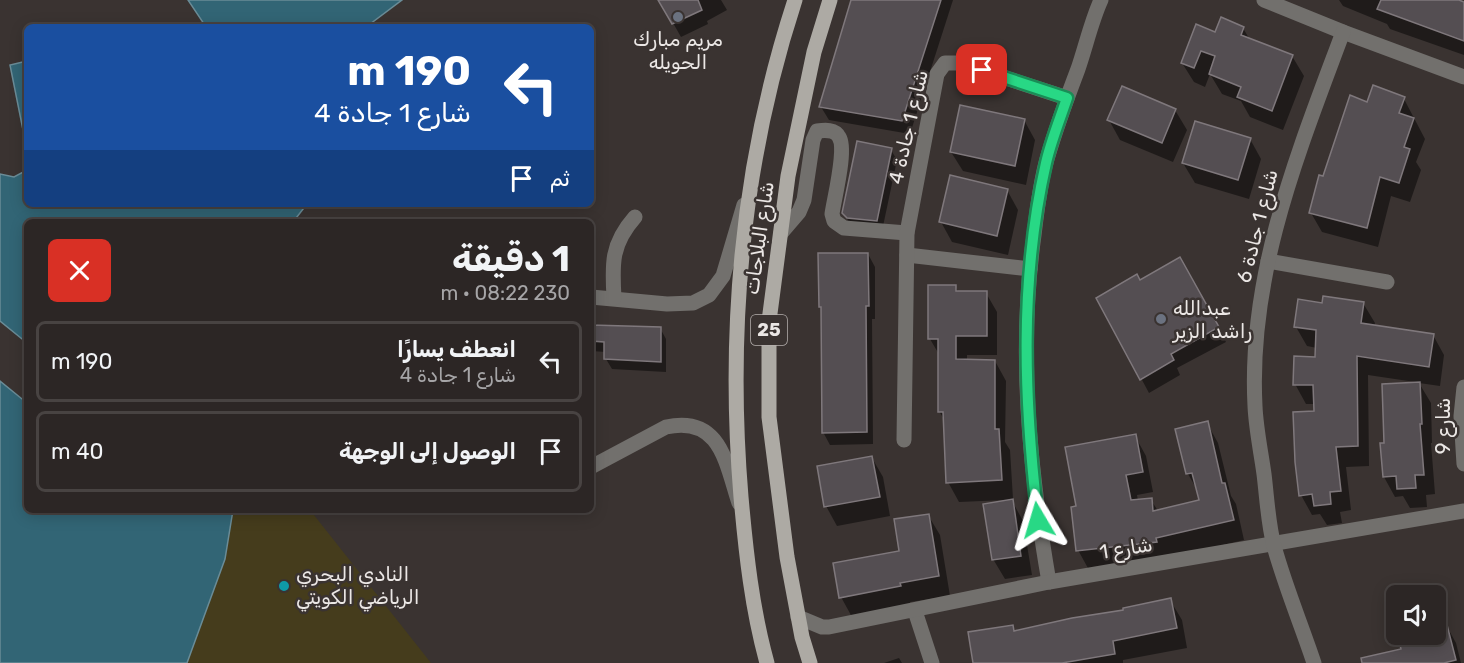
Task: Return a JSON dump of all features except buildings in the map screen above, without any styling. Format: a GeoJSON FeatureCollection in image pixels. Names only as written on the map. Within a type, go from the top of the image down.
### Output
{"type":"FeatureCollection","features":[{"type":"Feature","properties":{"kind":"main road","name":"شارع البلاجات"},"geometry":{"type":"LineString","coordinates":[[766,663],[750,585],[742,514],[736,422],[735,352],[749,190],[770,90],[795,0]]}},
{"type":"Feature","properties":{"kind":"main road","name":"شارع البلاجات"},"geometry":{"type":"LineString","coordinates":[[810,663],[798,617],[787,557],[769,417],[769,321],[788,176],[814,52],[830,0]]}},
{"type":"Feature","properties":{"kind":"street"},"geometry":{"type":"LineString","coordinates":[[1049,582],[1037,510],[1027,395],[1026,332],[1030,269],[1036,214],[1047,160],[1101,0]]}},
{"type":"Feature","properties":{"kind":"street"},"geometry":{"type":"LineString","coordinates":[[1264,0],[1293,5],[1343,32],[1464,77]]}},
{"type":"Feature","properties":{"kind":"street","name":"شارع 1 جادة 6"},"geometry":{"type":"LineString","coordinates":[[1314,663],[1274,545],[1255,407],[1256,342],[1268,261],[1278,216],[1289,177],[1343,32]]}},
{"type":"Feature","properties":{"kind":"street","name":"شارع 1 جادة 4"},"geometry":{"type":"LineString","coordinates":[[904,440],[907,233],[937,74],[945,63],[960,63],[1067,98]]}},
{"type":"Feature","properties":{"kind":"street"},"geometry":{"type":"LineString","coordinates":[[781,233],[799,212],[804,200],[813,140],[818,131],[826,129],[836,133],[841,139],[832,214],[834,221],[844,228],[907,233]]}},
{"type":"Feature","properties":{"kind":"street"},"geometry":{"type":"LineString","coordinates":[[594,297],[675,304],[693,303],[709,295],[723,276],[749,190]]}},
{"type":"Feature","properties":{"kind":"street"},"geometry":{"type":"LineString","coordinates":[[614,298],[612,262],[614,252],[622,234],[635,217]]}},
{"type":"Feature","properties":{"kind":"street"},"geometry":{"type":"LineString","coordinates":[[907,255],[1030,269]]}},
{"type":"Feature","properties":{"kind":"street"},"geometry":{"type":"LineString","coordinates":[[1268,261],[1387,282]]}},
{"type":"Feature","properties":{"kind":"street","name":"شارع 9"},"geometry":{"type":"LineString","coordinates":[[1464,387],[1461,416],[1464,464]]}},
{"type":"Feature","properties":{"kind":"street"},"geometry":{"type":"LineString","coordinates":[[594,465],[666,427],[680,424],[694,427],[707,432],[720,446],[742,514]]}},
{"type":"Feature","properties":{"kind":"street","name":"شارع 1"},"geometry":{"type":"LineString","coordinates":[[798,617],[822,627],[830,627],[1049,582],[1464,511]]}},
{"type":"Feature","properties":{"kind":"street"},"geometry":{"type":"LineString","coordinates":[[915,611],[932,663]]}},
{"type":"Feature","properties":{"kind":"sand","name":"النادي البحري الرياضي الكويتي"},"geometry":{"type":"Polygon","coordinates":[[[229,513],[312,513],[431,663],[164,663],[229,513]]]}},
{"type":"Feature","properties":{"kind":"water"},"geometry":{"type":"Polygon","coordinates":[[[188,0],[402,0],[370,24],[204,24],[188,0]]]}},
{"type":"Feature","properties":{"kind":"water"},"geometry":{"type":"Polygon","coordinates":[[[24,62],[24,135],[10,65],[24,62]]]}},
{"type":"Feature","properties":{"kind":"water"},"geometry":{"type":"Polygon","coordinates":[[[24,172],[24,207],[305,207],[295,219],[24,219],[24,341],[0,321],[0,174],[14,177],[24,172]]]}},
{"type":"Feature","properties":{"kind":"water"},"geometry":{"type":"Polygon","coordinates":[[[0,381],[24,401],[24,513],[233,513],[225,559],[187,663],[0,663],[0,381]]]}},
{"type":"Feature","properties":{"kind":"place","name":"مريم مبارك الحويله"},"geometry":{"type":"Point","coordinates":[678,17]}},
{"type":"Feature","properties":{"kind":"place","name":"عبدالله راشد الزير"},"geometry":{"type":"Point","coordinates":[1161,319]}},
{"type":"Feature","properties":{"kind":"place","name":"النادي البحري الرياضي الكويتي"},"geometry":{"type":"Point","coordinates":[284,586]}},
{"type":"Feature","properties":{"kind":"route"},"geometry":{"type":"LineString","coordinates":[[982,70],[1067,98],[1047,160],[1036,214],[1030,269],[1026,332],[1027,395],[1038,520]]}}]}
